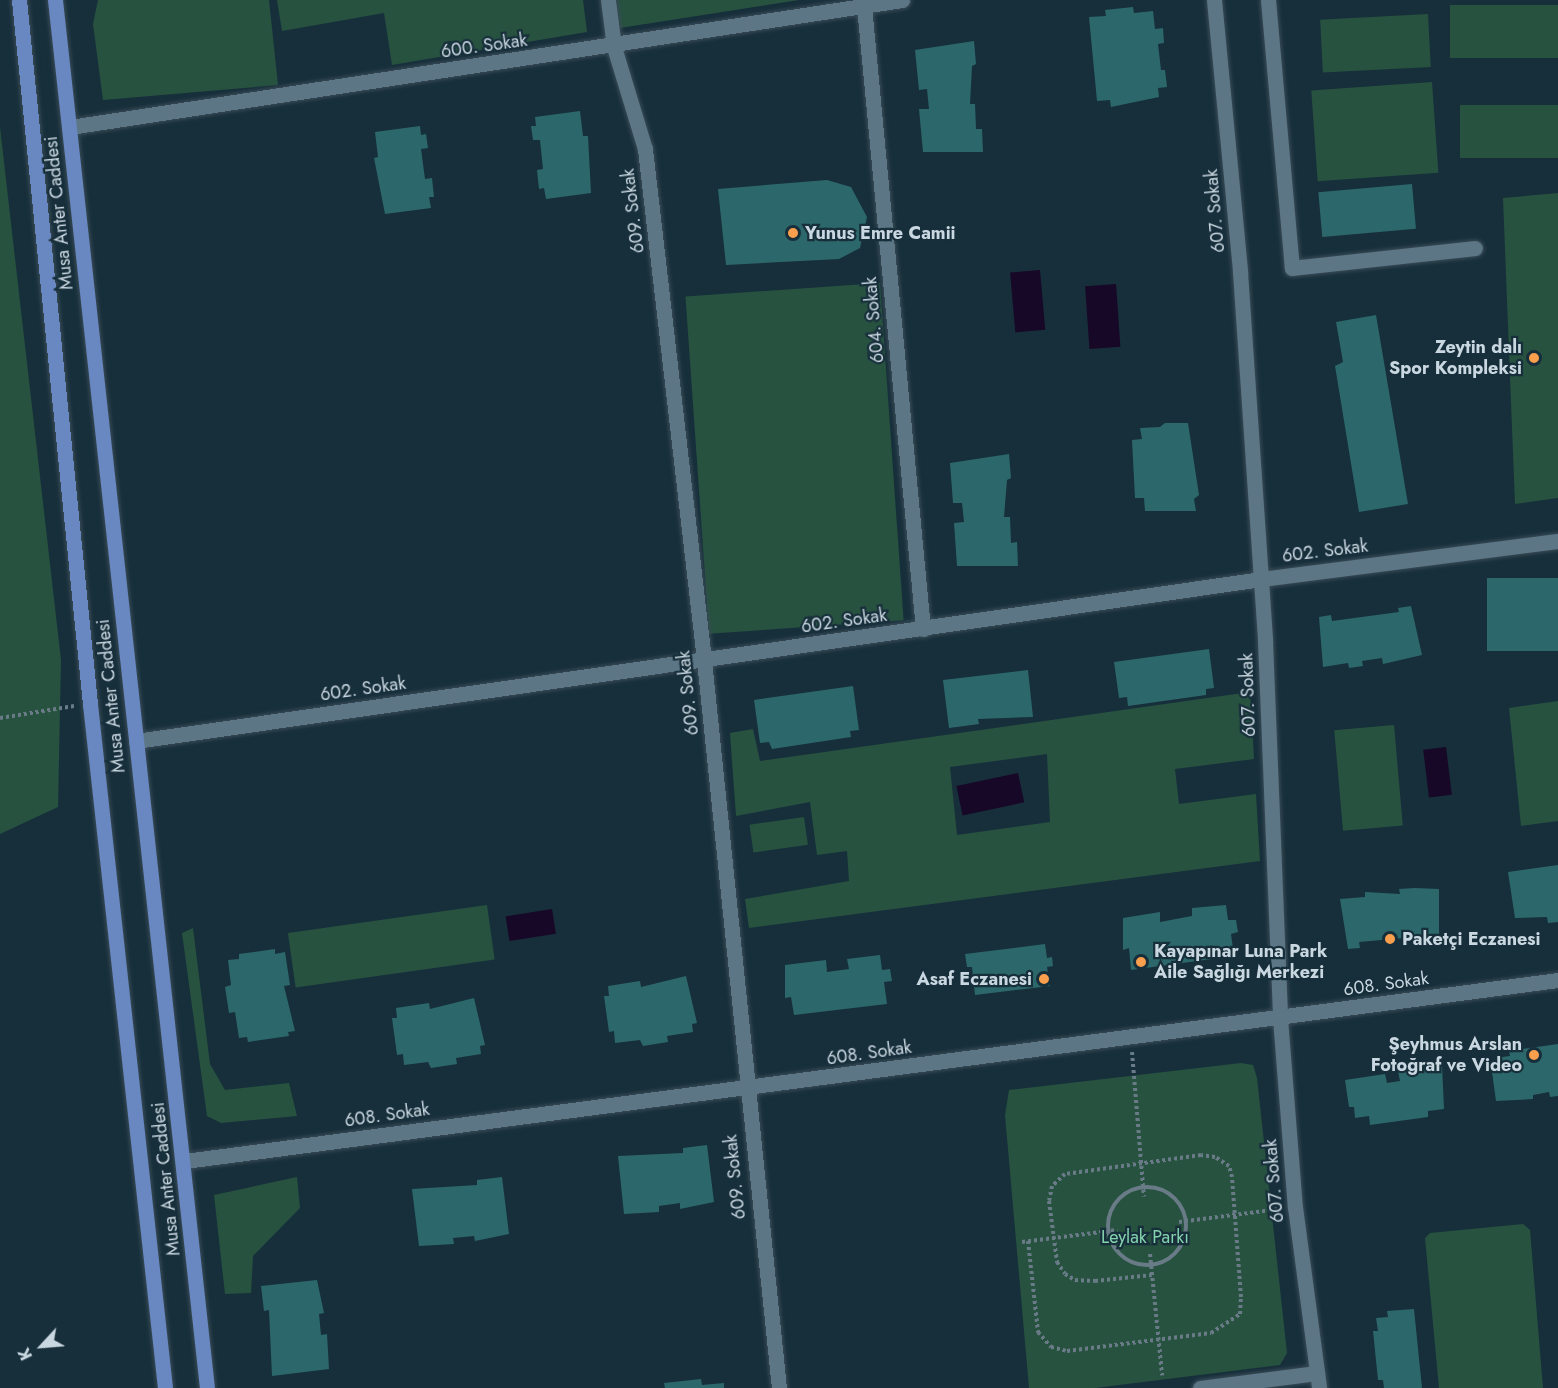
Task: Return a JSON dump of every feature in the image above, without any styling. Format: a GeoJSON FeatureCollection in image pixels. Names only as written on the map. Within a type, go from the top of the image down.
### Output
{"type":"FeatureCollection","features":[{"type":"Feature","properties":{"kind":"main road","name":"Musa Anter Caddesi"},"geometry":{"type":"LineString","coordinates":[[19,0],[90,704],[165,1388]]}},
{"type":"Feature","properties":{"kind":"main road","name":"Musa Anter Caddesi"},"geometry":{"type":"LineString","coordinates":[[55,0],[184,1161],[207,1388]]}},
{"type":"Feature","properties":{"kind":"street","name":"609. Sokak"},"geometry":{"type":"LineString","coordinates":[[608,0],[614,47],[645,149],[705,660],[745,1089],[778,1388]]}},
{"type":"Feature","properties":{"kind":"street","name":"600. Sokak"},"geometry":{"type":"LineString","coordinates":[[70,127],[614,47],[902,0]]}},
{"type":"Feature","properties":{"kind":"street","name":"607. Sokak"},"geometry":{"type":"LineString","coordinates":[[1214,0],[1240,272],[1261,579],[1280,1018],[1295,1207],[1318,1380]]}},
{"type":"Feature","properties":{"kind":"street"},"geometry":{"type":"LineString","coordinates":[[1268,0],[1292,268],[1475,248]]}},
{"type":"Feature","properties":{"kind":"street","name":"604. Sokak"},"geometry":{"type":"LineString","coordinates":[[864,6],[923,629]]}},
{"type":"Feature","properties":{"kind":"street","name":"602. Sokak"},"geometry":{"type":"LineString","coordinates":[[136,741],[1261,579],[1558,541]]}},
{"type":"Feature","properties":{"kind":"street","name":"608. Sokak"},"geometry":{"type":"LineString","coordinates":[[184,1161],[745,1089],[1558,980]]}},
{"type":"Feature","properties":{"kind":"street"},"geometry":{"type":"LineString","coordinates":[[1200,1388],[1318,1380]]}},
{"type":"Feature","properties":{"kind":"path"},"geometry":{"type":"LineString","coordinates":[[0,718],[90,704]]}},
{"type":"Feature","properties":{"kind":"path"},"geometry":{"type":"LineString","coordinates":[[1130,1038],[1144,1197]]}},
{"type":"Feature","properties":{"kind":"path"},"geometry":{"type":"LineString","coordinates":[[1028,1241],[1035,1320],[1038,1332],[1046,1343],[1067,1351],[1211,1333],[1240,1314],[1232,1177],[1228,1166],[1215,1157],[1201,1155],[1065,1174],[1052,1186],[1049,1201],[1054,1238],[1058,1262],[1065,1274],[1075,1280],[1152,1275]]}},
{"type":"Feature","properties":{"kind":"path"},"geometry":{"type":"LineString","coordinates":[[1143,1187],[1166,1192],[1179,1205],[1186,1222],[1181,1246],[1163,1262],[1151,1265],[1123,1256],[1112,1242],[1109,1231],[1113,1207],[1131,1190],[1143,1187]]}},
{"type":"Feature","properties":{"kind":"path"},"geometry":{"type":"LineString","coordinates":[[1179,1222],[1295,1207]]}},
{"type":"Feature","properties":{"kind":"path"},"geometry":{"type":"LineString","coordinates":[[1022,1242],[1117,1230]]}},
{"type":"Feature","properties":{"kind":"path"},"geometry":{"type":"LineString","coordinates":[[1150,1254],[1162,1375]]}},
{"type":"Feature","properties":{"kind":"green space"},"geometry":{"type":"Polygon","coordinates":[[[98,0],[269,0],[278,85],[103,100],[93,24],[98,0]]]}},
{"type":"Feature","properties":{"kind":"green space"},"geometry":{"type":"Polygon","coordinates":[[[277,0],[583,0],[587,32],[392,65],[384,13],[282,31],[277,0]]]}},
{"type":"Feature","properties":{"kind":"green space"},"geometry":{"type":"Polygon","coordinates":[[[617,0],[799,0],[620,28],[617,0]]]}},
{"type":"Feature","properties":{"kind":"green space"},"geometry":{"type":"Polygon","coordinates":[[[1450,5],[1558,5],[1558,58],[1450,58],[1450,5]]]}},
{"type":"Feature","properties":{"kind":"green space"},"geometry":{"type":"Polygon","coordinates":[[[1428,14],[1431,67],[1323,73],[1320,20],[1428,14]]]}},
{"type":"Feature","properties":{"kind":"green space"},"geometry":{"type":"Polygon","coordinates":[[[1432,82],[1438,173],[1318,181],[1311,90],[1432,82]]]}},
{"type":"Feature","properties":{"kind":"green space"},"geometry":{"type":"Polygon","coordinates":[[[1460,105],[1558,105],[1558,158],[1460,158],[1460,105]]]}},
{"type":"Feature","properties":{"kind":"green space"},"geometry":{"type":"Polygon","coordinates":[[[0,127],[61,660],[58,807],[0,834],[0,127]]]}},
{"type":"Feature","properties":{"kind":"green space","name":"Zeytin dalı Spor Kompleksi"},"geometry":{"type":"Polygon","coordinates":[[[1558,193],[1558,498],[1515,504],[1503,198],[1558,193]]]}},
{"type":"Feature","properties":{"kind":"green space"},"geometry":{"type":"Polygon","coordinates":[[[880,283],[904,620],[709,634],[685,297],[880,283]]]}},
{"type":"Feature","properties":{"kind":"green space"},"geometry":{"type":"Polygon","coordinates":[[[1250,692],[1254,759],[1175,769],[1179,804],[1256,794],[1260,861],[749,928],[745,899],[849,881],[847,851],[817,855],[810,802],[736,816],[730,733],[753,729],[760,761],[1250,692]],[[1047,754],[950,767],[957,835],[1050,822],[1047,754]]]}},
{"type":"Feature","properties":{"kind":"green space"},"geometry":{"type":"Polygon","coordinates":[[[1558,701],[1558,821],[1521,826],[1509,708],[1558,701]]]}},
{"type":"Feature","properties":{"kind":"green space"},"geometry":{"type":"Polygon","coordinates":[[[1394,725],[1403,826],[1343,831],[1334,730],[1394,725]]]}},
{"type":"Feature","properties":{"kind":"green space"},"geometry":{"type":"Polygon","coordinates":[[[804,817],[808,845],[753,852],[750,825],[804,817]]]}},
{"type":"Feature","properties":{"kind":"green space"},"geometry":{"type":"Polygon","coordinates":[[[487,905],[495,959],[296,987],[288,933],[487,905]]]}},
{"type":"Feature","properties":{"kind":"green space"},"geometry":{"type":"Polygon","coordinates":[[[193,928],[210,1064],[225,1090],[289,1083],[297,1116],[221,1123],[207,1116],[182,933],[193,928]]]}},
{"type":"Feature","properties":{"kind":"green space","name":"Leylak Parkı"},"geometry":{"type":"Polygon","coordinates":[[[1241,1063],[1253,1065],[1257,1078],[1287,1353],[1280,1365],[1095,1388],[1029,1388],[1005,1115],[1009,1090],[1241,1063]]]}},
{"type":"Feature","properties":{"kind":"green space"},"geometry":{"type":"Polygon","coordinates":[[[297,1177],[300,1208],[253,1256],[251,1293],[225,1294],[214,1195],[297,1177]]]}},
{"type":"Feature","properties":{"kind":"green space"},"geometry":{"type":"Polygon","coordinates":[[[1523,1224],[1530,1230],[1543,1388],[1439,1388],[1425,1238],[1430,1233],[1523,1224]]]}},
{"type":"Feature","properties":{"kind":"shaded area"},"geometry":{"type":"Polygon","coordinates":[[[1040,270],[1045,330],[1015,332],[1010,273],[1040,270]]]}},
{"type":"Feature","properties":{"kind":"shaded area"},"geometry":{"type":"Polygon","coordinates":[[[1116,284],[1120,347],[1089,349],[1085,286],[1116,284]]]}},
{"type":"Feature","properties":{"kind":"shaded area"},"geometry":{"type":"Polygon","coordinates":[[[1446,747],[1452,795],[1429,797],[1423,750],[1446,747]]]}},
{"type":"Feature","properties":{"kind":"shaded area"},"geometry":{"type":"Polygon","coordinates":[[[1018,773],[1024,802],[963,815],[956,786],[1018,773]]]}},
{"type":"Feature","properties":{"kind":"shaded area"},"geometry":{"type":"Polygon","coordinates":[[[552,909],[556,934],[509,941],[506,916],[552,909]]]}},
{"type":"Feature","properties":{"kind":"building"},"geometry":{"type":"Polygon","coordinates":[[[1133,7],[1134,13],[1153,11],[1155,29],[1163,28],[1164,43],[1158,44],[1161,70],[1165,70],[1167,87],[1158,88],[1159,97],[1111,107],[1110,100],[1097,101],[1089,17],[1106,16],[1105,10],[1133,7]]]}},
{"type":"Feature","properties":{"kind":"building"},"geometry":{"type":"Polygon","coordinates":[[[974,41],[976,64],[972,66],[970,104],[975,104],[976,129],[982,129],[983,152],[923,152],[919,109],[929,109],[927,89],[919,90],[915,50],[974,41]]]}},
{"type":"Feature","properties":{"kind":"building"},"geometry":{"type":"Polygon","coordinates":[[[580,111],[583,136],[588,136],[591,193],[546,199],[544,188],[539,189],[537,170],[543,169],[540,140],[533,140],[531,126],[536,126],[535,117],[580,111]]]}},
{"type":"Feature","properties":{"kind":"building"},"geometry":{"type":"Polygon","coordinates":[[[420,126],[421,135],[426,134],[428,148],[421,149],[425,179],[432,178],[434,197],[429,197],[431,208],[385,214],[374,158],[378,157],[375,132],[420,126]]]}},
{"type":"Feature","properties":{"kind":"building","name":"Yunus Emre Camii"},"geometry":{"type":"Polygon","coordinates":[[[827,180],[851,187],[867,217],[860,248],[839,259],[726,265],[718,189],[827,180]]]}},
{"type":"Feature","properties":{"kind":"building"},"geometry":{"type":"Polygon","coordinates":[[[1412,184],[1416,229],[1322,237],[1318,192],[1412,184]]]}},
{"type":"Feature","properties":{"kind":"building"},"geometry":{"type":"Polygon","coordinates":[[[1376,315],[1408,504],[1359,512],[1335,366],[1343,362],[1336,322],[1376,315]]]}},
{"type":"Feature","properties":{"kind":"building"},"geometry":{"type":"Polygon","coordinates":[[[1165,423],[1188,423],[1199,495],[1194,499],[1196,511],[1145,511],[1144,498],[1135,498],[1132,440],[1142,439],[1140,428],[1160,427],[1165,423]]]}},
{"type":"Feature","properties":{"kind":"building"},"geometry":{"type":"Polygon","coordinates":[[[1009,454],[1011,478],[1007,480],[1004,517],[1010,517],[1011,543],[1017,542],[1018,566],[957,566],[954,523],[964,522],[962,503],[953,503],[950,463],[1009,454]]]}},
{"type":"Feature","properties":{"kind":"building"},"geometry":{"type":"Polygon","coordinates":[[[1487,578],[1558,578],[1558,651],[1487,651],[1487,578]]]}},
{"type":"Feature","properties":{"kind":"building"},"geometry":{"type":"Polygon","coordinates":[[[1411,606],[1422,655],[1383,664],[1382,658],[1362,661],[1363,666],[1349,668],[1348,663],[1323,667],[1319,617],[1331,615],[1332,621],[1399,612],[1398,608],[1411,606]]]}},
{"type":"Feature","properties":{"kind":"building"},"geometry":{"type":"Polygon","coordinates":[[[1209,649],[1214,688],[1206,689],[1206,695],[1128,706],[1127,697],[1119,698],[1114,662],[1209,649]]]}},
{"type":"Feature","properties":{"kind":"building"},"geometry":{"type":"Polygon","coordinates":[[[1028,670],[1033,717],[978,719],[979,724],[949,728],[943,680],[1028,670]]]}},
{"type":"Feature","properties":{"kind":"building"},"geometry":{"type":"Polygon","coordinates":[[[853,686],[859,730],[850,731],[851,737],[772,749],[769,742],[760,743],[754,700],[853,686]]]}},
{"type":"Feature","properties":{"kind":"building"},"geometry":{"type":"Polygon","coordinates":[[[1558,865],[1558,922],[1548,923],[1547,917],[1515,918],[1508,872],[1558,865]]]}},
{"type":"Feature","properties":{"kind":"building"},"geometry":{"type":"Polygon","coordinates":[[[1399,889],[1439,889],[1439,939],[1427,940],[1426,936],[1359,942],[1360,948],[1348,949],[1340,899],[1365,897],[1365,892],[1400,894],[1399,889]]]}},
{"type":"Feature","properties":{"kind":"building"},"geometry":{"type":"Polygon","coordinates":[[[1226,905],[1228,920],[1236,920],[1238,932],[1231,934],[1234,956],[1131,970],[1129,948],[1123,950],[1123,918],[1160,912],[1160,922],[1192,916],[1192,908],[1226,905]]]}},
{"type":"Feature","properties":{"kind":"building"},"geometry":{"type":"Polygon","coordinates":[[[1045,944],[1047,958],[1052,957],[1053,966],[1047,967],[1050,986],[975,995],[972,967],[967,967],[965,954],[1045,944]]]}},
{"type":"Feature","properties":{"kind":"building"},"geometry":{"type":"Polygon","coordinates":[[[275,949],[275,954],[285,952],[290,985],[284,986],[295,1031],[288,1032],[289,1036],[248,1042],[247,1037],[239,1038],[235,1012],[229,1013],[225,987],[231,985],[228,960],[239,959],[239,954],[275,949]]]}},
{"type":"Feature","properties":{"kind":"building"},"geometry":{"type":"Polygon","coordinates":[[[880,955],[882,970],[890,969],[892,981],[884,982],[887,1004],[794,1015],[791,997],[785,998],[785,965],[826,960],[827,972],[849,969],[847,959],[880,955]]]}},
{"type":"Feature","properties":{"kind":"building"},"geometry":{"type":"Polygon","coordinates":[[[686,976],[697,1023],[692,1024],[693,1032],[667,1036],[668,1042],[643,1046],[640,1040],[615,1043],[614,1031],[609,1032],[604,996],[609,996],[608,986],[640,981],[641,987],[686,976]]]}},
{"type":"Feature","properties":{"kind":"building"},"geometry":{"type":"Polygon","coordinates":[[[474,998],[485,1045],[480,1046],[481,1054],[456,1058],[457,1064],[431,1068],[428,1062],[404,1065],[403,1054],[397,1055],[392,1018],[397,1018],[396,1008],[429,1003],[430,1009],[474,998]]]}},
{"type":"Feature","properties":{"kind":"building"},"geometry":{"type":"Polygon","coordinates":[[[1558,1044],[1558,1096],[1550,1097],[1549,1092],[1533,1095],[1533,1099],[1496,1101],[1492,1072],[1497,1071],[1495,1058],[1510,1056],[1509,1051],[1558,1044]]]}},
{"type":"Feature","properties":{"kind":"building"},"geometry":{"type":"Polygon","coordinates":[[[1442,1065],[1444,1109],[1428,1111],[1428,1117],[1370,1125],[1369,1116],[1355,1118],[1354,1107],[1349,1107],[1345,1080],[1385,1074],[1387,1083],[1400,1081],[1398,1071],[1442,1065]]]}},
{"type":"Feature","properties":{"kind":"building"},"geometry":{"type":"Polygon","coordinates":[[[707,1145],[714,1202],[680,1209],[680,1203],[659,1206],[659,1212],[624,1214],[618,1156],[683,1153],[683,1148],[707,1145]]]}},
{"type":"Feature","properties":{"kind":"building"},"geometry":{"type":"Polygon","coordinates":[[[502,1177],[509,1234],[475,1241],[474,1236],[453,1238],[454,1244],[419,1246],[412,1189],[477,1185],[477,1180],[502,1177]]]}},
{"type":"Feature","properties":{"kind":"building"},"geometry":{"type":"Polygon","coordinates":[[[317,1280],[324,1313],[319,1314],[321,1335],[327,1334],[329,1369],[272,1376],[269,1310],[264,1311],[261,1286],[317,1280]]]}},
{"type":"Feature","properties":{"kind":"building"},"geometry":{"type":"Polygon","coordinates":[[[1414,1309],[1422,1388],[1384,1388],[1383,1380],[1378,1380],[1373,1331],[1378,1331],[1376,1318],[1388,1317],[1387,1311],[1414,1309]]]}},
{"type":"Feature","properties":{"kind":"building"},"geometry":{"type":"Polygon","coordinates":[[[701,1379],[702,1385],[724,1383],[724,1388],[665,1388],[664,1383],[701,1379]]]}},
{"type":"Feature","properties":{"kind":"place","name":"Yunus Emre Camii"},"geometry":{"type":"Point","coordinates":[793,233]}},
{"type":"Feature","properties":{"kind":"place","name":"Zeytin dalı Spor Kompleksi"},"geometry":{"type":"Point","coordinates":[1534,358]}},
{"type":"Feature","properties":{"kind":"place","name":"Paketçi Eczanesi"},"geometry":{"type":"Point","coordinates":[1390,939]}},
{"type":"Feature","properties":{"kind":"place","name":"Kayapınar Luna Park Aile Sağlığı Merkezi"},"geometry":{"type":"Point","coordinates":[1141,962]}},
{"type":"Feature","properties":{"kind":"place","name":"Asaf Eczanesi"},"geometry":{"type":"Point","coordinates":[1044,979]}},
{"type":"Feature","properties":{"kind":"place","name":"Şeyhmus Arslan Fotoğraf ve Video"},"geometry":{"type":"Point","coordinates":[1534,1055]}}]}
